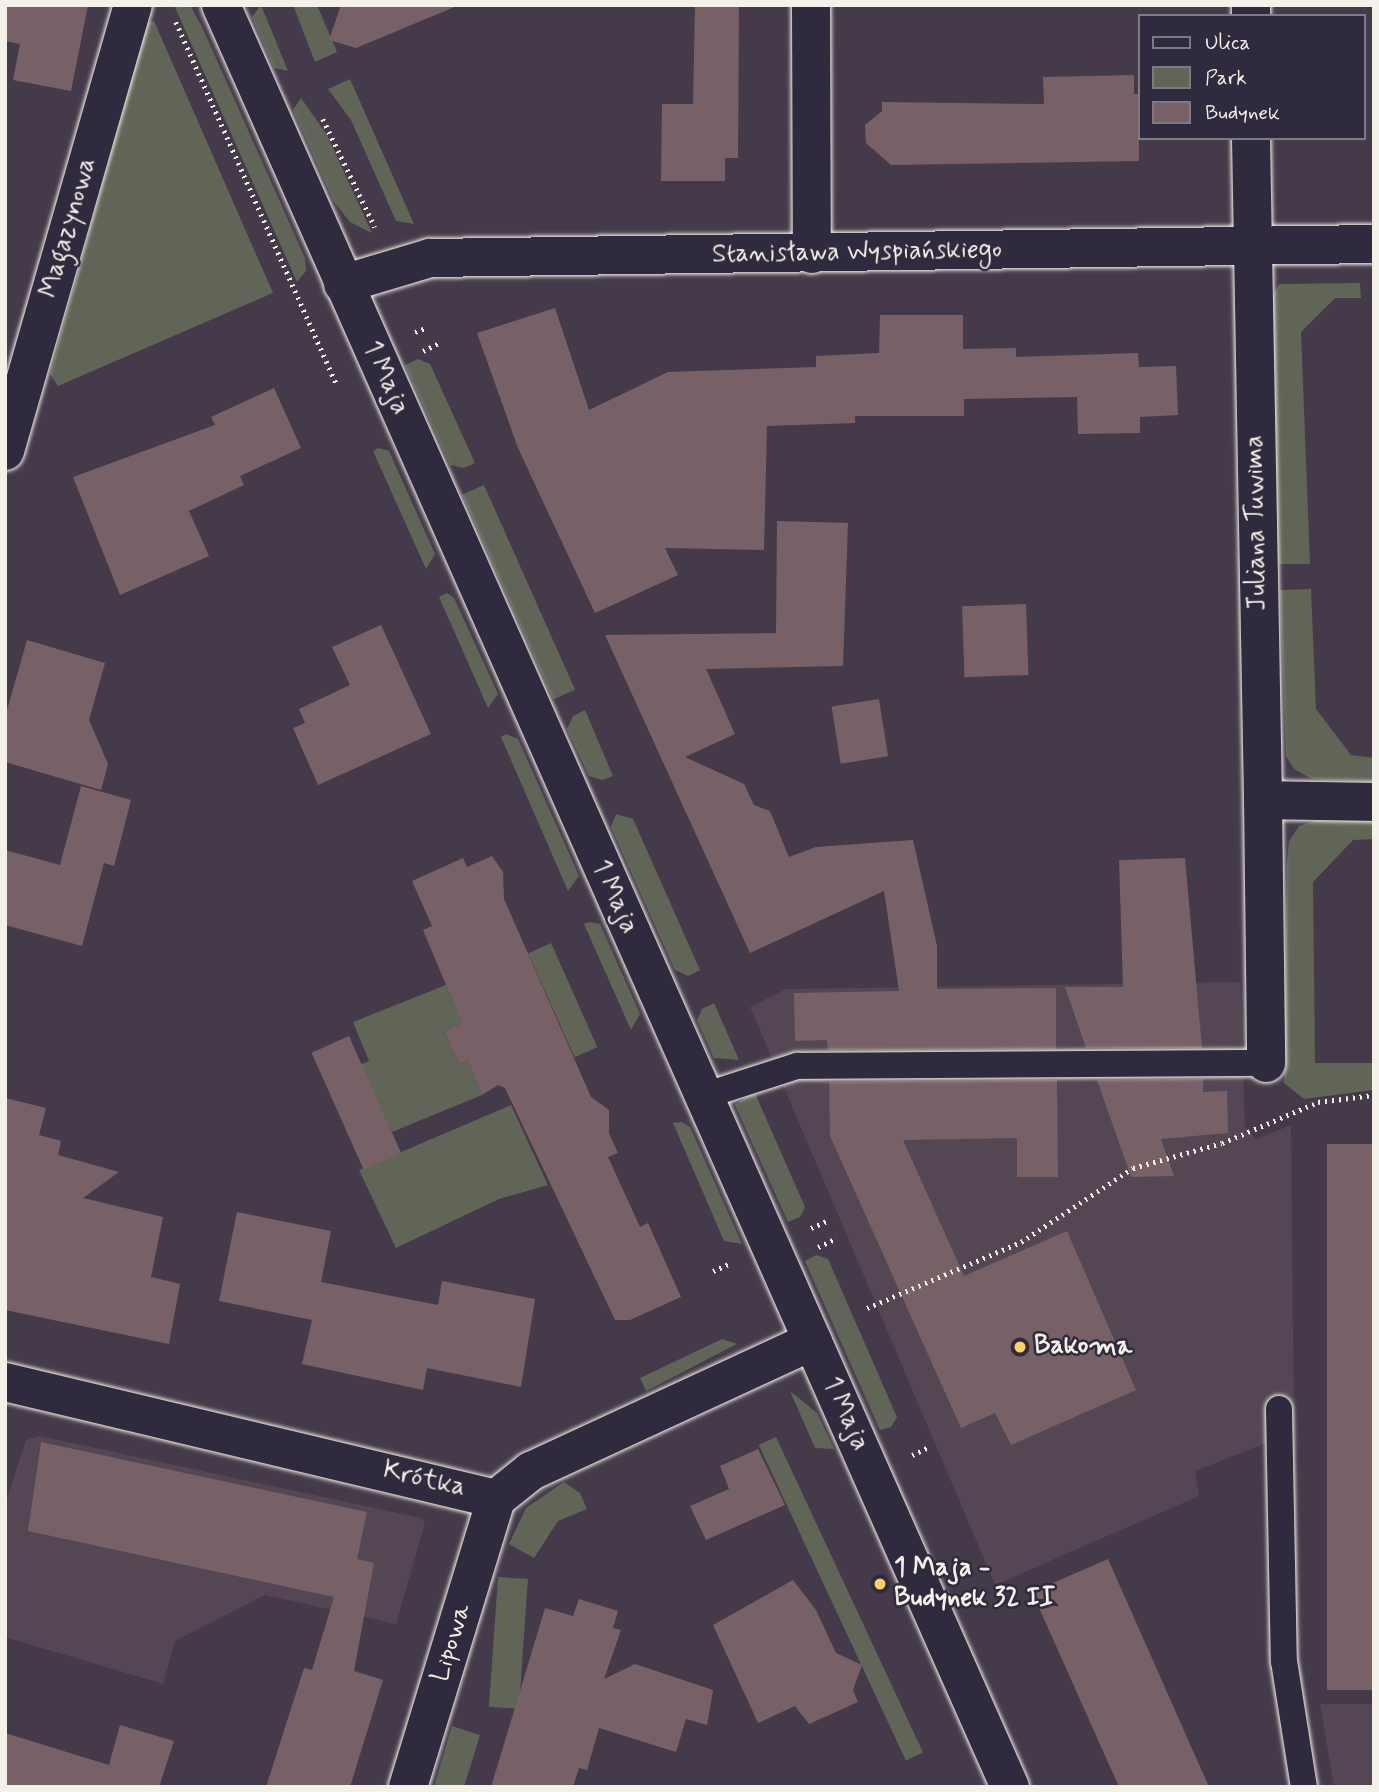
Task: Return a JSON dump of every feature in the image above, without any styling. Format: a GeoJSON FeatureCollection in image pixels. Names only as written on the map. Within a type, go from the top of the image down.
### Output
{"type":"FeatureCollection","features":[{"type":"Feature","properties":{"kind":"street","name":"Magazynowa"},"geometry":{"type":"LineString","coordinates":[[5,451],[133,5]]}},
{"type":"Feature","properties":{"kind":"street","name":"1 Maja"},"geometry":{"type":"LineString","coordinates":[[221,5],[1010,1787]]}},
{"type":"Feature","properties":{"kind":"street"},"geometry":{"type":"LineString","coordinates":[[811,5],[812,254]]}},
{"type":"Feature","properties":{"kind":"street","name":"Juliana Tuwima"},"geometry":{"type":"LineString","coordinates":[[1251,140],[1266,1063]]}},
{"type":"Feature","properties":{"kind":"street","name":"Stanisława Wyspiańskiego"},"geometry":{"type":"LineString","coordinates":[[344,284],[430,258],[1374,244]]}},
{"type":"Feature","properties":{"kind":"street"},"geometry":{"type":"LineString","coordinates":[[1263,800],[1374,802]]}},
{"type":"Feature","properties":{"kind":"street","name":"Krótka"},"geometry":{"type":"LineString","coordinates":[[6,1385],[496,1499],[531,1471],[812,1340]]}},
{"type":"Feature","properties":{"kind":"street","name":"Lipowa"},"geometry":{"type":"LineString","coordinates":[[408,1787],[496,1499]]}},
{"type":"Feature","properties":{"kind":"lane"},"geometry":{"type":"LineString","coordinates":[[704,1096],[797,1066],[1266,1063]]}},
{"type":"Feature","properties":{"kind":"lane"},"geometry":{"type":"LineString","coordinates":[[1279,1409],[1284,1661],[1304,1787]]}},
{"type":"Feature","properties":{"kind":"path"},"geometry":{"type":"LineString","coordinates":[[174,18],[292,284]]}},
{"type":"Feature","properties":{"kind":"path"},"geometry":{"type":"LineString","coordinates":[[319,114],[379,235]]}},
{"type":"Feature","properties":{"kind":"path"},"geometry":{"type":"LineString","coordinates":[[307,317],[335,381]]}},
{"type":"Feature","properties":{"kind":"path"},"geometry":{"type":"LineString","coordinates":[[415,332],[426,328]]}},
{"type":"Feature","properties":{"kind":"path"},"geometry":{"type":"LineString","coordinates":[[867,1308],[1021,1242],[1133,1168],[1222,1143],[1318,1102],[1374,1095]]}},
{"type":"Feature","properties":{"kind":"shaded area"},"geometry":{"type":"Polygon","coordinates":[[[1240,982],[1245,1127],[1256,1139],[1291,1125],[1294,1432],[1195,1471],[1199,1496],[995,1585],[750,1007],[786,989],[1240,982]]]}},
{"type":"Feature","properties":{"kind":"shaded area"},"geometry":{"type":"Polygon","coordinates":[[[40,1436],[421,1518],[425,1523],[396,1624],[265,1595],[175,1641],[163,1684],[5,1637],[5,1505],[26,1440],[40,1436]]]}},
{"type":"Feature","properties":{"kind":"shaded area"},"geometry":{"type":"Polygon","coordinates":[[[1320,1704],[1374,1704],[1374,1787],[1334,1787],[1320,1704]]]}},
{"type":"Feature","properties":{"kind":"green space"},"geometry":{"type":"Polygon","coordinates":[[[174,5],[190,5],[203,29],[305,258],[306,271],[297,282],[174,5]]]}},
{"type":"Feature","properties":{"kind":"green space"},"geometry":{"type":"Polygon","coordinates":[[[261,5],[288,71],[274,68],[252,17],[261,5]]]}},
{"type":"Feature","properties":{"kind":"green space"},"geometry":{"type":"Polygon","coordinates":[[[293,5],[317,5],[337,52],[315,62],[293,5]]]}},
{"type":"Feature","properties":{"kind":"green space"},"geometry":{"type":"Polygon","coordinates":[[[154,21],[273,293],[58,386],[50,374],[147,22],[154,21]]]}},
{"type":"Feature","properties":{"kind":"green space"},"geometry":{"type":"Polygon","coordinates":[[[350,79],[414,224],[396,221],[351,120],[328,89],[350,79]]]}},
{"type":"Feature","properties":{"kind":"green space"},"geometry":{"type":"Polygon","coordinates":[[[301,98],[327,135],[372,233],[350,222],[334,202],[293,110],[301,98]]]}},
{"type":"Feature","properties":{"kind":"green space"},"geometry":{"type":"Polygon","coordinates":[[[1360,283],[1361,298],[1335,298],[1301,332],[1310,564],[1278,564],[1269,302],[1279,284],[1360,283]]]}},
{"type":"Feature","properties":{"kind":"green space"},"geometry":{"type":"Polygon","coordinates":[[[418,359],[430,364],[475,463],[464,468],[450,465],[405,365],[418,359]]]}},
{"type":"Feature","properties":{"kind":"green space"},"geometry":{"type":"Polygon","coordinates":[[[378,448],[389,451],[435,554],[426,569],[373,451],[378,448]]]}},
{"type":"Feature","properties":{"kind":"green space"},"geometry":{"type":"Polygon","coordinates":[[[484,485],[575,690],[553,699],[462,495],[484,485]]]}},
{"type":"Feature","properties":{"kind":"green space"},"geometry":{"type":"Polygon","coordinates":[[[1311,589],[1316,709],[1351,755],[1374,758],[1374,782],[1312,779],[1294,769],[1286,756],[1280,590],[1311,589]]]}},
{"type":"Feature","properties":{"kind":"green space"},"geometry":{"type":"Polygon","coordinates":[[[447,593],[454,598],[498,694],[488,708],[439,597],[447,593]]]}},
{"type":"Feature","properties":{"kind":"green space"},"geometry":{"type":"Polygon","coordinates":[[[585,710],[613,776],[602,780],[589,776],[567,729],[573,716],[585,710]]]}},
{"type":"Feature","properties":{"kind":"green space"},"geometry":{"type":"Polygon","coordinates":[[[506,734],[518,739],[579,876],[568,891],[501,737],[506,734]]]}},
{"type":"Feature","properties":{"kind":"green space"},"geometry":{"type":"Polygon","coordinates":[[[616,814],[633,819],[700,970],[688,976],[675,970],[611,827],[616,814]]]}},
{"type":"Feature","properties":{"kind":"green space"},"geometry":{"type":"Polygon","coordinates":[[[1318,820],[1374,821],[1374,839],[1353,840],[1313,882],[1315,1063],[1374,1063],[1374,1090],[1304,1099],[1284,1083],[1287,862],[1289,841],[1299,826],[1318,820]]]}},
{"type":"Feature","properties":{"kind":"green space"},"geometry":{"type":"Polygon","coordinates":[[[584,924],[600,924],[640,1014],[631,1030],[584,924]]]}},
{"type":"Feature","properties":{"kind":"green space"},"geometry":{"type":"Polygon","coordinates":[[[551,943],[597,1047],[575,1057],[528,953],[551,943]]]}},
{"type":"Feature","properties":{"kind":"green space"},"geometry":{"type":"Polygon","coordinates":[[[446,985],[462,1023],[444,1031],[459,1064],[468,1061],[482,1095],[392,1132],[357,1066],[369,1061],[353,1022],[446,985]]]}},
{"type":"Feature","properties":{"kind":"green space"},"geometry":{"type":"Polygon","coordinates":[[[714,1003],[739,1060],[714,1058],[697,1020],[702,1009],[714,1003]]]}},
{"type":"Feature","properties":{"kind":"green space"},"geometry":{"type":"Polygon","coordinates":[[[754,1091],[805,1207],[800,1217],[788,1222],[735,1105],[754,1091]]]}},
{"type":"Feature","properties":{"kind":"green space"},"geometry":{"type":"Polygon","coordinates":[[[511,1105],[548,1185],[499,1199],[396,1248],[359,1170],[511,1105]]]}},
{"type":"Feature","properties":{"kind":"green space"},"geometry":{"type":"Polygon","coordinates":[[[682,1122],[690,1127],[742,1244],[724,1241],[673,1123],[682,1122]]]}},
{"type":"Feature","properties":{"kind":"green space"},"geometry":{"type":"Polygon","coordinates":[[[816,1255],[828,1259],[897,1417],[891,1427],[880,1430],[805,1261],[816,1255]]]}},
{"type":"Feature","properties":{"kind":"green space"},"geometry":{"type":"Polygon","coordinates":[[[722,1339],[737,1344],[646,1391],[640,1378],[722,1339]]]}},
{"type":"Feature","properties":{"kind":"green space"},"geometry":{"type":"Polygon","coordinates":[[[790,1391],[817,1413],[834,1449],[815,1448],[790,1391]]]}},
{"type":"Feature","properties":{"kind":"green space"},"geometry":{"type":"Polygon","coordinates":[[[776,1437],[923,1752],[906,1760],[759,1445],[776,1437]]]}},
{"type":"Feature","properties":{"kind":"green space"},"geometry":{"type":"Polygon","coordinates":[[[564,1482],[580,1493],[587,1509],[558,1521],[534,1558],[509,1544],[526,1508],[564,1482]]]}},
{"type":"Feature","properties":{"kind":"green space"},"geometry":{"type":"Polygon","coordinates":[[[498,1577],[528,1579],[519,1709],[489,1707],[498,1577]]]}},
{"type":"Feature","properties":{"kind":"green space"},"geometry":{"type":"Polygon","coordinates":[[[452,1726],[480,1735],[464,1787],[434,1787],[452,1726]]]}},
{"type":"Feature","properties":{"kind":"building"},"geometry":{"type":"Polygon","coordinates":[[[5,5],[88,5],[71,91],[13,80],[20,44],[5,41],[5,5]]]}},
{"type":"Feature","properties":{"kind":"building"},"geometry":{"type":"Polygon","coordinates":[[[341,5],[457,6],[356,48],[329,40],[341,5]]]}},
{"type":"Feature","properties":{"kind":"building"},"geometry":{"type":"Polygon","coordinates":[[[695,5],[739,5],[738,158],[725,158],[725,181],[661,181],[662,104],[693,104],[695,5]]]}},
{"type":"Feature","properties":{"kind":"building"},"geometry":{"type":"Polygon","coordinates":[[[1134,75],[1134,94],[1138,94],[1139,161],[891,165],[866,143],[865,125],[882,111],[882,102],[1044,104],[1043,77],[1134,75]]]}},
{"type":"Feature","properties":{"kind":"building"},"geometry":{"type":"Polygon","coordinates":[[[555,308],[589,410],[668,372],[816,367],[816,356],[879,353],[880,315],[963,315],[963,349],[1016,348],[1016,357],[1138,353],[1139,367],[1176,366],[1178,415],[1140,417],[1140,433],[1078,434],[1077,397],[964,399],[964,416],[855,416],[855,423],[767,426],[764,550],[665,548],[678,575],[595,613],[518,448],[477,333],[555,308]]]}},
{"type":"Feature","properties":{"kind":"building"},"geometry":{"type":"Polygon","coordinates":[[[274,388],[301,448],[240,476],[244,485],[189,511],[209,556],[120,595],[73,477],[215,425],[211,417],[274,388]]]}},
{"type":"Feature","properties":{"kind":"building"},"geometry":{"type":"Polygon","coordinates":[[[777,521],[848,523],[843,666],[706,669],[735,734],[685,757],[744,784],[754,805],[770,811],[789,857],[816,847],[913,840],[937,946],[937,989],[1056,988],[1056,1049],[828,1050],[827,1040],[795,1041],[794,993],[899,991],[884,891],[750,953],[605,635],[776,633],[777,521]]]}},
{"type":"Feature","properties":{"kind":"building"},"geometry":{"type":"Polygon","coordinates":[[[1026,604],[1028,675],[965,677],[962,606],[1026,604]]]}},
{"type":"Feature","properties":{"kind":"building"},"geometry":{"type":"Polygon","coordinates":[[[381,625],[431,734],[318,785],[293,728],[305,723],[299,709],[350,685],[332,647],[381,625]]]}},
{"type":"Feature","properties":{"kind":"building"},"geometry":{"type":"Polygon","coordinates":[[[27,640],[105,663],[89,720],[108,764],[101,790],[5,762],[5,717],[27,640]]]}},
{"type":"Feature","properties":{"kind":"building"},"geometry":{"type":"Polygon","coordinates":[[[879,699],[888,756],[841,764],[832,707],[879,699]]]}},
{"type":"Feature","properties":{"kind":"building"},"geometry":{"type":"Polygon","coordinates":[[[81,786],[131,800],[114,866],[104,863],[82,946],[5,925],[5,850],[60,865],[81,786]]]}},
{"type":"Feature","properties":{"kind":"building"},"geometry":{"type":"Polygon","coordinates":[[[492,856],[503,872],[504,899],[591,1097],[609,1110],[609,1133],[618,1153],[608,1157],[640,1227],[648,1223],[681,1297],[630,1320],[615,1320],[505,1088],[498,1085],[482,1095],[468,1061],[459,1064],[444,1031],[462,1023],[423,930],[432,926],[412,881],[463,858],[467,867],[492,856]]]}},
{"type":"Feature","properties":{"kind":"building"},"geometry":{"type":"Polygon","coordinates":[[[1185,858],[1202,1048],[1086,1048],[1065,987],[1123,987],[1119,860],[1185,858]]]}},
{"type":"Feature","properties":{"kind":"building"},"geometry":{"type":"Polygon","coordinates":[[[349,1036],[401,1153],[364,1170],[312,1053],[349,1036]]]}},
{"type":"Feature","properties":{"kind":"building"},"geometry":{"type":"Polygon","coordinates":[[[1203,1079],[1203,1092],[1227,1091],[1228,1133],[1161,1139],[1174,1176],[1131,1177],[1097,1080],[1203,1079]]]}},
{"type":"Feature","properties":{"kind":"building"},"geometry":{"type":"Polygon","coordinates":[[[1057,1080],[1058,1177],[1017,1177],[1017,1138],[903,1140],[964,1276],[1067,1231],[1136,1390],[1011,1445],[995,1413],[961,1428],[830,1136],[829,1082],[1057,1080]]]}},
{"type":"Feature","properties":{"kind":"building"},"geometry":{"type":"Polygon","coordinates":[[[5,1098],[46,1108],[39,1135],[61,1141],[58,1155],[119,1172],[83,1198],[163,1217],[151,1277],[180,1284],[169,1344],[5,1310],[5,1098]]]}},
{"type":"Feature","properties":{"kind":"building"},"geometry":{"type":"Polygon","coordinates":[[[1327,1144],[1374,1144],[1374,1690],[1327,1690],[1327,1144]]]}},
{"type":"Feature","properties":{"kind":"building"},"geometry":{"type":"Polygon","coordinates":[[[237,1212],[331,1231],[321,1282],[438,1305],[442,1281],[535,1299],[521,1387],[427,1368],[423,1390],[302,1364],[312,1320],[219,1301],[237,1212]]]}},
{"type":"Feature","properties":{"kind":"building"},"geometry":{"type":"Polygon","coordinates":[[[41,1442],[367,1512],[357,1559],[374,1563],[354,1671],[383,1680],[350,1787],[266,1787],[304,1668],[312,1670],[334,1597],[28,1531],[41,1442]]]}},
{"type":"Feature","properties":{"kind":"building"},"geometry":{"type":"Polygon","coordinates":[[[758,1449],[785,1505],[706,1540],[690,1506],[729,1489],[720,1466],[758,1449]]]}},
{"type":"Feature","properties":{"kind":"building"},"geometry":{"type":"Polygon","coordinates":[[[1108,1559],[1209,1787],[1119,1787],[1032,1592],[1108,1559]]]}},
{"type":"Feature","properties":{"kind":"building"},"geometry":{"type":"Polygon","coordinates":[[[793,1580],[816,1610],[836,1653],[862,1665],[853,1690],[858,1702],[809,1724],[795,1706],[758,1723],[713,1625],[793,1580]]]}},
{"type":"Feature","properties":{"kind":"building"},"geometry":{"type":"Polygon","coordinates":[[[579,1599],[618,1611],[613,1628],[621,1630],[604,1679],[635,1664],[713,1690],[707,1725],[686,1719],[676,1752],[599,1728],[587,1770],[579,1768],[573,1787],[491,1787],[545,1608],[573,1616],[579,1599]]]}},
{"type":"Feature","properties":{"kind":"building"},"geometry":{"type":"Polygon","coordinates":[[[120,1725],[174,1741],[159,1787],[5,1787],[5,1733],[109,1765],[120,1725]]]}},
{"type":"Feature","properties":{"kind":"place","name":"Bakoma"},"geometry":{"type":"Point","coordinates":[1020,1347]}},
{"type":"Feature","properties":{"kind":"place","name":"1 Maja - Budynek 32 II"},"geometry":{"type":"Point","coordinates":[880,1584]}}]}
